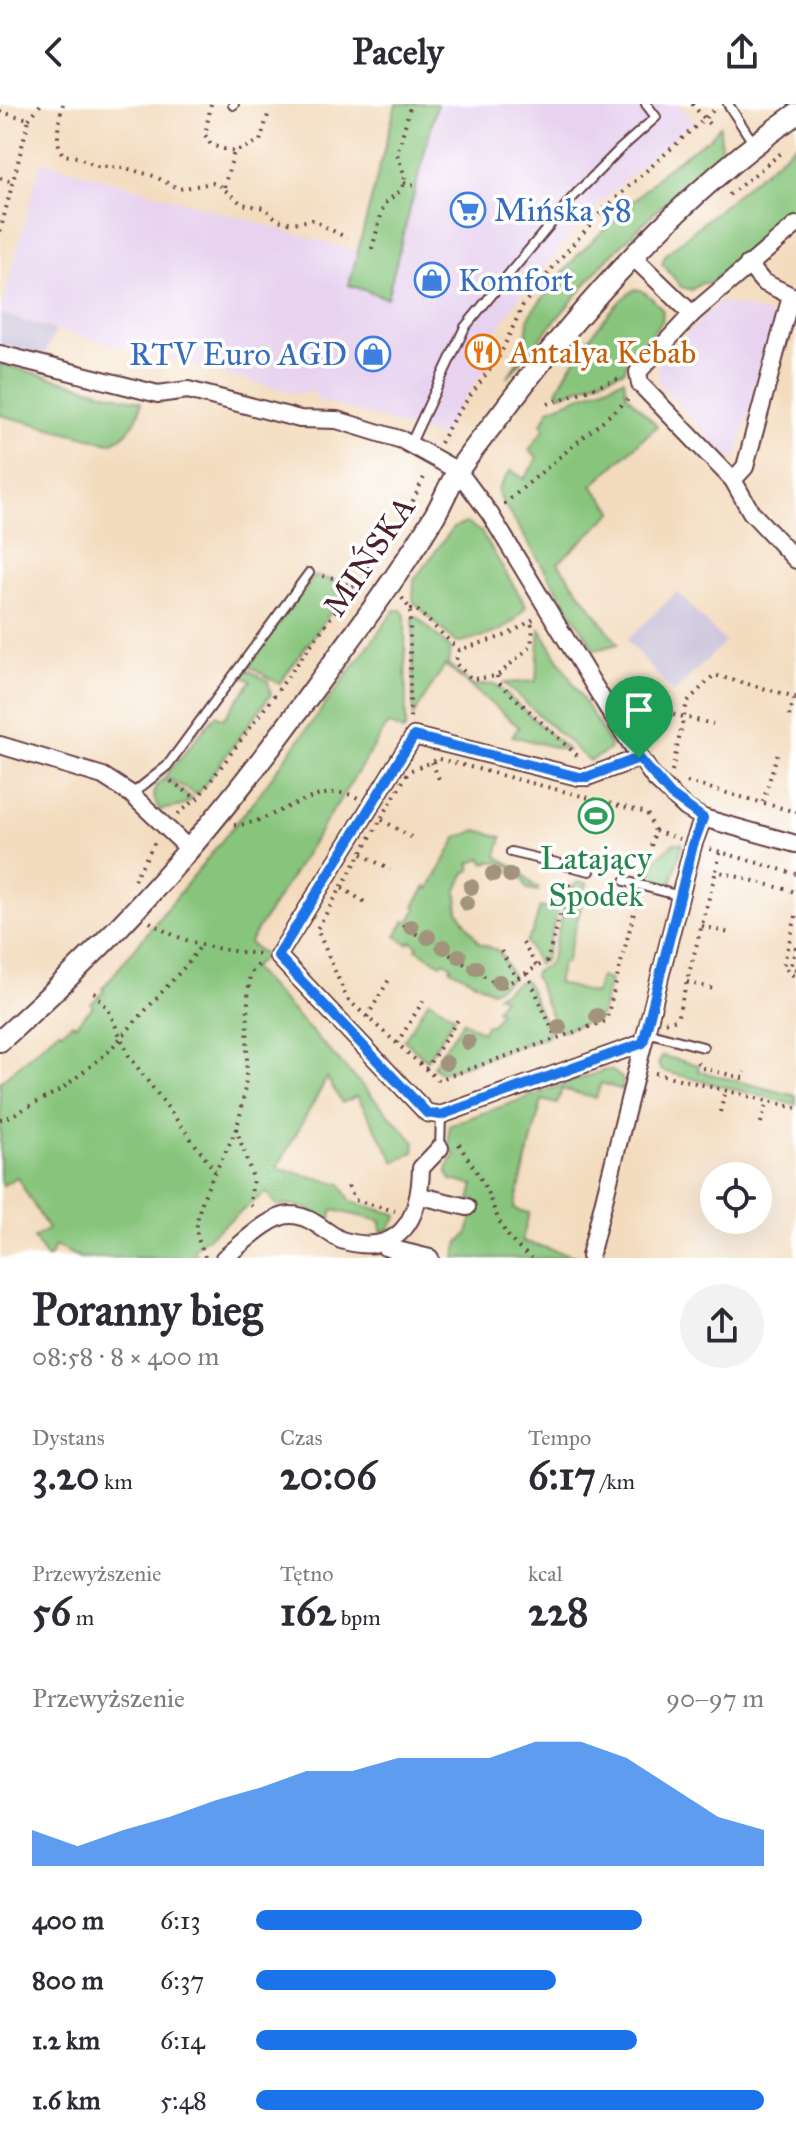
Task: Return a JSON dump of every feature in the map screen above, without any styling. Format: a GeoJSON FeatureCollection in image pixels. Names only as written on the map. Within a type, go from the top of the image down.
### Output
{"type":"FeatureCollection","features":[{"type":"Feature","properties":{"kind":"street","name":"MIŃSKA"},"geometry":{"type":"LineString","coordinates":[[0,1041],[121,925],[189,849],[319,683],[434,516],[458,471],[531,374],[633,257],[754,145],[796,114]]}},
{"type":"Feature","properties":{"kind":"street"},"geometry":{"type":"LineString","coordinates":[[796,225],[692,314],[641,380],[733,480],[751,512],[796,560]]}},
{"type":"Feature","properties":{"kind":"street"},"geometry":{"type":"LineString","coordinates":[[633,257],[692,314]]}},
{"type":"Feature","properties":{"kind":"street"},"geometry":{"type":"LineString","coordinates":[[733,480],[745,467],[794,297],[763,282],[748,264]]}},
{"type":"Feature","properties":{"kind":"street"},"geometry":{"type":"LineString","coordinates":[[0,354],[158,394],[188,390],[300,419],[337,420],[410,445],[458,471],[490,514],[639,758],[671,795],[703,818],[796,844]]}},
{"type":"Feature","properties":{"kind":"street"},"geometry":{"type":"LineString","coordinates":[[639,758],[587,777],[579,777],[414,736],[278,956],[427,1113],[441,1115],[649,1037]]}},
{"type":"Feature","properties":{"kind":"street"},"geometry":{"type":"LineString","coordinates":[[0,745],[103,776],[131,794],[189,849]]}},
{"type":"Feature","properties":{"kind":"street"},"geometry":{"type":"LineString","coordinates":[[590,1256],[637,1068],[649,1037],[693,845],[703,818]]}},
{"type":"Feature","properties":{"kind":"street"},"geometry":{"type":"LineString","coordinates":[[224,1258],[277,1217],[293,1215],[310,1220],[361,1252],[385,1247],[398,1239],[414,1216],[421,1196],[421,1168],[440,1148]]}},
{"type":"Feature","properties":{"kind":"street"},"geometry":{"type":"LineString","coordinates":[[421,1196],[467,1207]]}},
{"type":"Feature","properties":{"kind":"street"},"geometry":{"type":"LineString","coordinates":[[385,1247],[430,1258]]}},
{"type":"Feature","properties":{"kind":"lane"},"geometry":{"type":"LineString","coordinates":[[410,445],[465,327],[573,197],[656,117],[646,104]]}},
{"type":"Feature","properties":{"kind":"lane"},"geometry":{"type":"LineString","coordinates":[[728,104],[754,145]]}},
{"type":"Feature","properties":{"kind":"lane"},"geometry":{"type":"LineString","coordinates":[[131,794],[167,766],[309,573]]}},
{"type":"Feature","properties":{"kind":"lane"},"geometry":{"type":"LineString","coordinates":[[511,852],[590,871]]}},
{"type":"Feature","properties":{"kind":"lane"},"geometry":{"type":"LineString","coordinates":[[625,881],[680,896]]}},
{"type":"Feature","properties":{"kind":"lane"},"geometry":{"type":"LineString","coordinates":[[649,1037],[703,1047]]}},
{"type":"Feature","properties":{"kind":"lane"},"geometry":{"type":"LineString","coordinates":[[440,1148],[441,1115]]}},
{"type":"Feature","properties":{"kind":"path"},"geometry":{"type":"LineString","coordinates":[[0,232],[29,119],[41,104]]}},
{"type":"Feature","properties":{"kind":"path"},"geometry":{"type":"LineString","coordinates":[[63,104],[58,147],[63,155],[77,157],[97,166],[154,176],[179,189],[212,183],[224,187],[242,204],[264,208],[278,220],[293,223],[312,220],[347,238]]}},
{"type":"Feature","properties":{"kind":"path"},"geometry":{"type":"LineString","coordinates":[[211,104],[205,135],[211,145],[234,152],[260,141],[268,115]]}},
{"type":"Feature","properties":{"kind":"path"},"geometry":{"type":"LineString","coordinates":[[372,249],[384,204],[401,190],[404,183],[397,154],[411,104]]}},
{"type":"Feature","properties":{"kind":"path"},"geometry":{"type":"LineString","coordinates":[[692,104],[710,125]]}},
{"type":"Feature","properties":{"kind":"path"},"geometry":{"type":"LineString","coordinates":[[439,445],[454,418],[500,355],[523,305],[559,260],[603,210],[712,111]]}},
{"type":"Feature","properties":{"kind":"path"},"geometry":{"type":"LineString","coordinates":[[0,112],[29,119]]}},
{"type":"Feature","properties":{"kind":"path"},"geometry":{"type":"LineString","coordinates":[[719,203],[796,141]]}},
{"type":"Feature","properties":{"kind":"path"},"geometry":{"type":"LineString","coordinates":[[224,187],[234,152]]}},
{"type":"Feature","properties":{"kind":"path"},"geometry":{"type":"LineString","coordinates":[[0,178],[13,182]]}},
{"type":"Feature","properties":{"kind":"path"},"geometry":{"type":"LineString","coordinates":[[404,183],[418,187]]}},
{"type":"Feature","properties":{"kind":"path"},"geometry":{"type":"LineString","coordinates":[[548,404],[641,380]]}},
{"type":"Feature","properties":{"kind":"path"},"geometry":{"type":"LineString","coordinates":[[502,507],[641,380]]}},
{"type":"Feature","properties":{"kind":"path"},"geometry":{"type":"LineString","coordinates":[[172,818],[197,799],[408,511],[427,470]]}},
{"type":"Feature","properties":{"kind":"path"},"geometry":{"type":"LineString","coordinates":[[309,573],[339,579],[358,593]]}},
{"type":"Feature","properties":{"kind":"path"},"geometry":{"type":"LineString","coordinates":[[399,595],[410,609],[410,721],[414,736]]}},
{"type":"Feature","properties":{"kind":"path"},"geometry":{"type":"LineString","coordinates":[[410,609],[416,609],[459,650]]}},
{"type":"Feature","properties":{"kind":"path"},"geometry":{"type":"LineString","coordinates":[[530,621],[533,628],[531,646],[497,676],[472,679],[455,663],[459,650],[507,635],[530,621]]}},
{"type":"Feature","properties":{"kind":"path"},"geometry":{"type":"LineString","coordinates":[[789,716],[796,697],[714,675],[687,702],[671,774],[686,782],[796,812]]}},
{"type":"Feature","properties":{"kind":"path"},"geometry":{"type":"LineString","coordinates":[[497,676],[498,682],[580,758]]}},
{"type":"Feature","properties":{"kind":"path"},"geometry":{"type":"LineString","coordinates":[[638,724],[642,707],[655,695],[649,688]]}},
{"type":"Feature","properties":{"kind":"path"},"geometry":{"type":"LineString","coordinates":[[642,707],[713,724]]}},
{"type":"Feature","properties":{"kind":"path"},"geometry":{"type":"LineString","coordinates":[[763,802],[777,755]]}},
{"type":"Feature","properties":{"kind":"path"},"geometry":{"type":"LineString","coordinates":[[439,759],[647,813],[655,831],[606,1021],[438,1080],[347,999],[317,929],[409,771],[432,762],[439,759]]}},
{"type":"Feature","properties":{"kind":"path"},"geometry":{"type":"LineString","coordinates":[[432,762],[439,779]]}},
{"type":"Feature","properties":{"kind":"path"},"geometry":{"type":"LineString","coordinates":[[158,773],[203,802]]}},
{"type":"Feature","properties":{"kind":"path"},"geometry":{"type":"LineString","coordinates":[[231,825],[243,826],[303,801],[334,794],[349,793],[372,804]]}},
{"type":"Feature","properties":{"kind":"path"},"geometry":{"type":"LineString","coordinates":[[382,820],[411,837]]}},
{"type":"Feature","properties":{"kind":"path"},"geometry":{"type":"LineString","coordinates":[[655,831],[796,874]]}},
{"type":"Feature","properties":{"kind":"path"},"geometry":{"type":"LineString","coordinates":[[639,851],[648,853]]}},
{"type":"Feature","properties":{"kind":"path"},"geometry":{"type":"LineString","coordinates":[[649,1037],[664,1022],[677,1019],[720,852]]}},
{"type":"Feature","properties":{"kind":"path"},"geometry":{"type":"LineString","coordinates":[[362,854],[390,870]]}},
{"type":"Feature","properties":{"kind":"path"},"geometry":{"type":"LineString","coordinates":[[716,871],[796,892]]}},
{"type":"Feature","properties":{"kind":"path"},"geometry":{"type":"LineString","coordinates":[[402,925],[502,987],[547,961],[567,883]]}},
{"type":"Feature","properties":{"kind":"path"},"geometry":{"type":"LineString","coordinates":[[342,888],[368,904]]}},
{"type":"Feature","properties":{"kind":"path"},"geometry":{"type":"LineString","coordinates":[[796,916],[783,966],[796,978]]}},
{"type":"Feature","properties":{"kind":"path"},"geometry":{"type":"LineString","coordinates":[[150,922],[162,930],[218,949],[278,956]]}},
{"type":"Feature","properties":{"kind":"path"},"geometry":{"type":"LineString","coordinates":[[702,926],[729,933]]}},
{"type":"Feature","properties":{"kind":"path"},"geometry":{"type":"LineString","coordinates":[[618,932],[628,935]]}},
{"type":"Feature","properties":{"kind":"path"},"geometry":{"type":"LineString","coordinates":[[523,943],[537,967]]}},
{"type":"Feature","properties":{"kind":"path"},"geometry":{"type":"LineString","coordinates":[[0,1119],[62,1089],[108,1052],[155,1002],[202,944]]}},
{"type":"Feature","properties":{"kind":"path"},"geometry":{"type":"LineString","coordinates":[[796,947],[791,966],[796,970]]}},
{"type":"Feature","properties":{"kind":"path"},"geometry":{"type":"LineString","coordinates":[[501,951],[517,979]]}},
{"type":"Feature","properties":{"kind":"path"},"geometry":{"type":"LineString","coordinates":[[206,1258],[197,1235],[197,1218],[236,1128],[246,1082],[250,974],[261,960],[278,956]]}},
{"type":"Feature","properties":{"kind":"path"},"geometry":{"type":"LineString","coordinates":[[608,970],[618,973]]}},
{"type":"Feature","properties":{"kind":"path"},"geometry":{"type":"LineString","coordinates":[[527,973],[556,1038]]}},
{"type":"Feature","properties":{"kind":"path"},"geometry":{"type":"LineString","coordinates":[[367,1017],[391,976]]}},
{"type":"Feature","properties":{"kind":"path"},"geometry":{"type":"LineString","coordinates":[[687,982],[714,989]]}},
{"type":"Feature","properties":{"kind":"path"},"geometry":{"type":"LineString","coordinates":[[94,992],[108,1009],[129,1056],[215,1171]]}},
{"type":"Feature","properties":{"kind":"path"},"geometry":{"type":"LineString","coordinates":[[397,1043],[425,998]]}},
{"type":"Feature","properties":{"kind":"path"},"geometry":{"type":"LineString","coordinates":[[426,1069],[459,1018]]}},
{"type":"Feature","properties":{"kind":"path"},"geometry":{"type":"LineString","coordinates":[[688,1058],[702,1068],[743,1078],[745,1072]]}},
{"type":"Feature","properties":{"kind":"path"},"geometry":{"type":"LineString","coordinates":[[637,1068],[796,1108]]}},
{"type":"Feature","properties":{"kind":"path"},"geometry":{"type":"LineString","coordinates":[[720,1112],[726,1090]]}},
{"type":"Feature","properties":{"kind":"path"},"geometry":{"type":"LineString","coordinates":[[761,1123],[767,1101]]}},
{"type":"Feature","properties":{"kind":"path"},"geometry":{"type":"LineString","coordinates":[[441,1115],[453,1127],[507,1236],[513,1245],[532,1258]]}},
{"type":"Feature","properties":{"kind":"path"},"geometry":{"type":"LineString","coordinates":[[236,1128],[253,1178],[250,1204],[267,1225]]}},
{"type":"Feature","properties":{"kind":"path"},"geometry":{"type":"LineString","coordinates":[[348,1186],[355,1200],[414,1216]]}},
{"type":"Feature","properties":{"kind":"shaded area"},"geometry":{"type":"Polygon","coordinates":[[[396,104],[679,104],[694,121],[640,166],[584,220],[528,286],[493,336],[503,340],[497,353],[440,437],[315,399],[316,392],[294,393],[0,314],[41,161],[357,251],[396,104]]]}},
{"type":"Feature","properties":{"kind":"shaded area"},"geometry":{"type":"Polygon","coordinates":[[[719,301],[775,316],[737,456],[729,458],[658,382],[658,364],[719,301]]]}},
{"type":"Feature","properties":{"kind":"shaded area"},"geometry":{"type":"Polygon","coordinates":[[[0,314],[56,330],[44,356],[0,344],[0,314]]]}},
{"type":"Feature","properties":{"kind":"shaded area"},"geometry":{"type":"Polygon","coordinates":[[[677,592],[725,642],[673,693],[627,640],[677,592]]]}},
{"type":"Feature","properties":{"kind":"green space"},"geometry":{"type":"Polygon","coordinates":[[[396,104],[437,104],[387,298],[349,285],[396,104]]]}},
{"type":"Feature","properties":{"kind":"green space"},"geometry":{"type":"Polygon","coordinates":[[[720,126],[721,149],[716,159],[606,260],[507,378],[525,350],[528,320],[533,310],[576,257],[667,168],[712,136],[720,126]]]}},
{"type":"Feature","properties":{"kind":"green space"},"geometry":{"type":"Polygon","coordinates":[[[796,144],[796,209],[710,284],[702,283],[691,290],[681,287],[662,263],[666,254],[796,144]]]}},
{"type":"Feature","properties":{"kind":"green space"},"geometry":{"type":"Polygon","coordinates":[[[635,289],[647,294],[663,311],[662,321],[626,364],[625,370],[561,395],[557,391],[581,351],[614,307],[635,289]]]}},
{"type":"Feature","properties":{"kind":"green space"},"geometry":{"type":"Polygon","coordinates":[[[0,364],[141,402],[138,415],[126,433],[109,443],[0,415],[0,364]]]}},
{"type":"Feature","properties":{"kind":"green space"},"geometry":{"type":"Polygon","coordinates":[[[624,379],[626,394],[657,426],[592,486],[614,511],[558,563],[618,644],[595,650],[499,496],[498,489],[511,470],[524,479],[538,458],[529,450],[545,428],[542,424],[549,409],[624,379]]]}},
{"type":"Feature","properties":{"kind":"green space"},"geometry":{"type":"Polygon","coordinates":[[[466,523],[481,532],[526,606],[504,628],[487,636],[456,643],[413,601],[414,580],[453,528],[466,523]]]}},
{"type":"Feature","properties":{"kind":"green space"},"geometry":{"type":"Polygon","coordinates":[[[314,576],[340,582],[348,588],[279,684],[248,665],[314,576]]]}},
{"type":"Feature","properties":{"kind":"green space"},"geometry":{"type":"Polygon","coordinates":[[[395,610],[401,610],[405,615],[406,727],[403,731],[388,724],[249,943],[266,956],[252,968],[415,1142],[414,1152],[395,1162],[357,1096],[342,1103],[327,1078],[277,1168],[341,1184],[351,1202],[396,1214],[397,1217],[388,1230],[381,1231],[381,1221],[333,1210],[329,1225],[305,1208],[277,1206],[266,1192],[193,1249],[199,1258],[189,1255],[187,1258],[80,1258],[55,1246],[46,1258],[34,1238],[48,1229],[17,1177],[3,1185],[0,1179],[0,1082],[59,1030],[62,1032],[72,1023],[75,1025],[93,1007],[91,1004],[104,991],[102,989],[254,801],[395,610]]]}},
{"type":"Feature","properties":{"kind":"green space"},"geometry":{"type":"Polygon","coordinates":[[[416,616],[451,649],[448,664],[473,686],[495,684],[569,751],[512,736],[519,727],[445,665],[413,716],[413,618],[416,616]]]}},
{"type":"Feature","properties":{"kind":"green space"},"geometry":{"type":"Polygon","coordinates":[[[540,629],[610,744],[609,750],[590,761],[504,683],[536,681],[540,629]]]}},
{"type":"Feature","properties":{"kind":"green space"},"geometry":{"type":"Polygon","coordinates":[[[246,669],[268,681],[271,694],[197,795],[165,776],[216,715],[224,719],[251,681],[240,675],[246,669]]]}},
{"type":"Feature","properties":{"kind":"green space"},"geometry":{"type":"Polygon","coordinates":[[[163,779],[192,799],[182,806],[160,810],[154,794],[156,786],[163,779]]]}},
{"type":"Feature","properties":{"kind":"green space"},"geometry":{"type":"Polygon","coordinates":[[[477,830],[502,837],[497,856],[521,871],[538,887],[538,891],[527,889],[521,876],[511,867],[498,862],[484,863],[482,858],[469,864],[471,869],[464,874],[457,890],[458,911],[479,943],[499,951],[513,978],[492,991],[450,969],[452,966],[444,961],[441,964],[416,949],[418,946],[411,941],[408,944],[396,936],[405,920],[409,922],[417,908],[414,906],[426,887],[429,889],[457,838],[477,830]]]}},
{"type":"Feature","properties":{"kind":"green space"},"geometry":{"type":"Polygon","coordinates":[[[674,843],[682,843],[670,889],[645,882],[654,861],[674,843]]]}},
{"type":"Feature","properties":{"kind":"green space"},"geometry":{"type":"Polygon","coordinates":[[[578,882],[587,883],[566,963],[562,963],[557,983],[595,994],[600,977],[610,980],[600,1018],[561,1031],[557,1029],[534,976],[535,972],[550,963],[569,889],[578,882]]]}},
{"type":"Feature","properties":{"kind":"green space"},"geometry":{"type":"Polygon","coordinates":[[[551,897],[560,899],[545,960],[538,964],[526,941],[533,931],[540,907],[548,909],[551,897]]]}},
{"type":"Feature","properties":{"kind":"green space"},"geometry":{"type":"Polygon","coordinates":[[[522,980],[526,981],[549,1032],[548,1036],[441,1073],[433,1066],[463,1021],[482,1032],[487,1024],[491,1026],[500,1012],[496,1009],[503,998],[497,995],[522,980]]]}},
{"type":"Feature","properties":{"kind":"green space"},"geometry":{"type":"Polygon","coordinates":[[[429,1000],[455,1016],[427,1060],[404,1040],[429,1000]]]}},
{"type":"Feature","properties":{"kind":"green space"},"geometry":{"type":"Polygon","coordinates":[[[662,1056],[699,1065],[698,1071],[796,1096],[796,1105],[662,1071],[658,1065],[662,1056]]]}},
{"type":"Feature","properties":{"kind":"green space"},"geometry":{"type":"Polygon","coordinates":[[[611,1070],[622,1078],[623,1090],[601,1083],[596,1098],[562,1089],[557,1104],[542,1100],[514,1209],[529,1213],[522,1241],[581,1258],[455,1258],[459,1242],[468,1234],[476,1201],[470,1200],[474,1185],[451,1180],[447,1172],[449,1163],[456,1155],[449,1147],[449,1125],[611,1070]]]}},
{"type":"Feature","properties":{"kind":"place","name":"Mińska 58"},"geometry":{"type":"Point","coordinates":[468,210]}},
{"type":"Feature","properties":{"kind":"place","name":"Komfort"},"geometry":{"type":"Point","coordinates":[432,280]}},
{"type":"Feature","properties":{"kind":"place","name":"Antalya Kebab"},"geometry":{"type":"Point","coordinates":[483,352]}},
{"type":"Feature","properties":{"kind":"place","name":"RTV Euro AGD"},"geometry":{"type":"Point","coordinates":[373,354]}},
{"type":"Feature","properties":{"kind":"place","name":"Latający Spodek"},"geometry":{"type":"Point","coordinates":[596,816]}},
{"type":"Feature","properties":{"kind":"route"},"geometry":{"type":"LineString","coordinates":[[414,736],[579,777],[587,777],[639,758],[671,795],[703,818],[693,845],[643,1043],[441,1115],[427,1113],[278,956],[414,736]]}}]}
